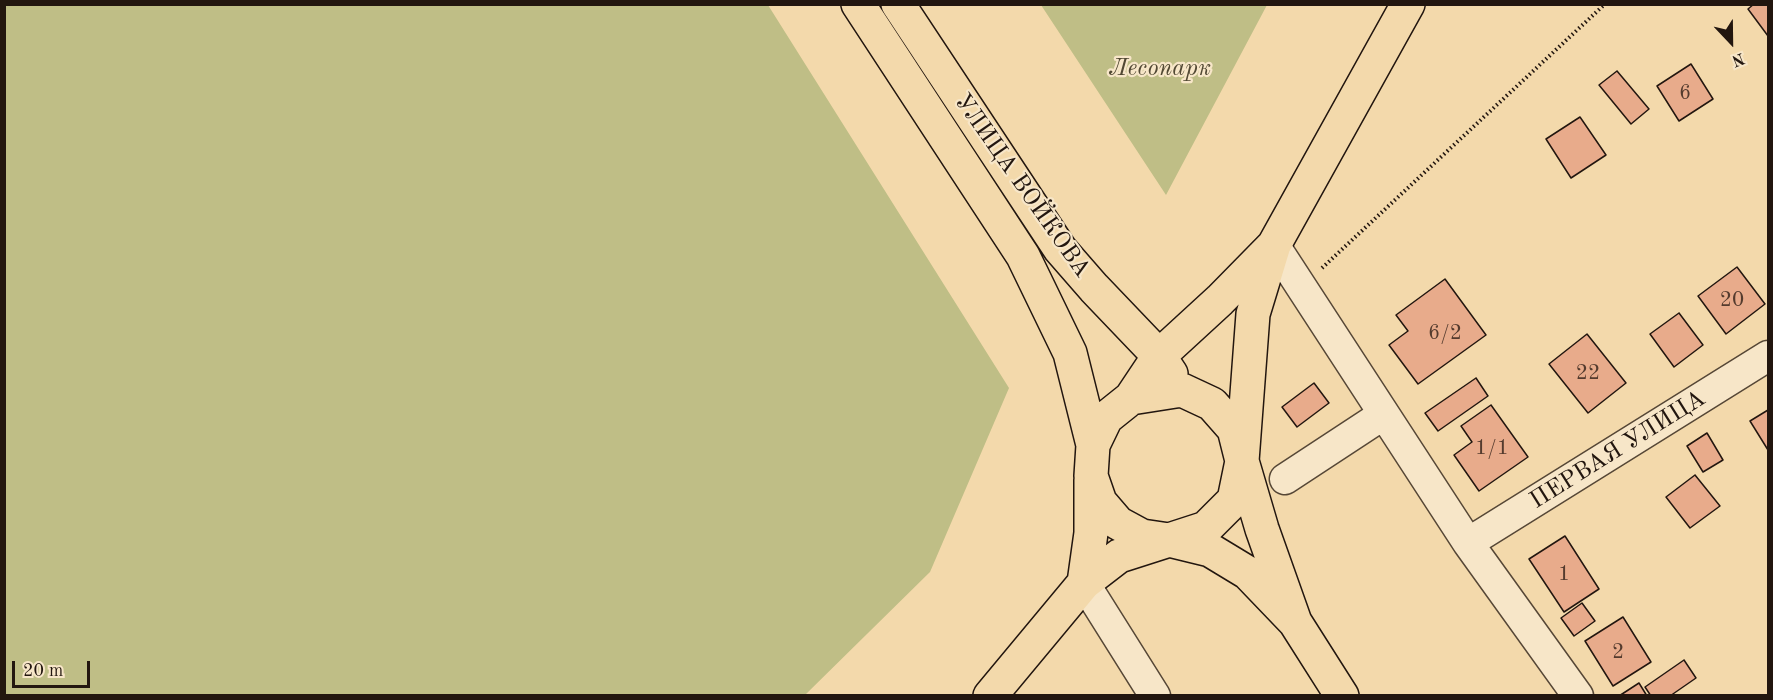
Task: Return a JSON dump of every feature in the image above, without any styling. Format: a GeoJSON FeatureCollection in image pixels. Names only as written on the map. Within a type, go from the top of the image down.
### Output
{"type":"FeatureCollection","features":[{"type":"Feature","properties":{"kind":"main road","name":"УЛИЦА ВОЙКОВА"},"geometry":{"type":"LineString","coordinates":[[858,4],[1023,256],[1070,353],[1092,461]]}},
{"type":"Feature","properties":{"kind":"main road","name":"УЛИЦА ВОЙКОВА"},"geometry":{"type":"LineString","coordinates":[[898,4],[1060,249],[1159,356],[1182,390]]}},
{"type":"Feature","properties":{"kind":"main road"},"geometry":{"type":"LineString","coordinates":[[990,696],[1084,583],[1119,556],[1206,528],[1234,500],[1242,461],[1253,314],[1274,245],[1408,4]]}},
{"type":"Feature","properties":{"kind":"main road"},"geometry":{"type":"LineString","coordinates":[[1084,583],[1090,533],[1092,461],[1107,418],[1131,398],[1159,356],[1220,300],[1274,245]]}},
{"type":"Feature","properties":{"kind":"main road"},"geometry":{"type":"LineString","coordinates":[[1131,398],[1182,390],[1212,404],[1234,429],[1262,530],[1295,622]]}},
{"type":"Feature","properties":{"kind":"main road"},"geometry":{"type":"LineString","coordinates":[[1092,461],[1100,502],[1118,523],[1142,536],[1210,550],[1248,573],[1295,622],[1342,696]]}},
{"type":"Feature","properties":{"kind":"street"},"geometry":{"type":"LineString","coordinates":[[1274,245],[1468,543],[1578,696]]}},
{"type":"Feature","properties":{"kind":"street","name":"ПЕРВАЯ УЛИЦА"},"geometry":{"type":"LineString","coordinates":[[1468,543],[1768,356]]}},
{"type":"Feature","properties":{"kind":"street"},"geometry":{"type":"LineString","coordinates":[[1285,479],[1384,414]]}},
{"type":"Feature","properties":{"kind":"street"},"geometry":{"type":"LineString","coordinates":[[1084,583],[1155,696]]}},
{"type":"Feature","properties":{"kind":"path"},"geometry":{"type":"LineString","coordinates":[[1302,286],[1605,4]]}},
{"type":"Feature","properties":{"kind":"green space"},"geometry":{"type":"Polygon","coordinates":[[[4,5],[768,5],[1009,388],[930,572],[805,695],[5,695],[4,5]]]}},
{"type":"Feature","properties":{"kind":"green space","name":"Лесопарк"},"geometry":{"type":"Polygon","coordinates":[[[1041,5],[1267,5],[1166,195],[1041,5]]]}},
{"type":"Feature","properties":{"kind":"building"},"geometry":{"type":"Polygon","coordinates":[[[1754,4],[1768,4],[1768,36],[1748,9],[1754,4]]]}},
{"type":"Feature","properties":{"kind":"building"},"geometry":{"type":"Polygon","coordinates":[[[1691,64],[1713,99],[1679,121],[1657,86],[1691,64]]]}},
{"type":"Feature","properties":{"kind":"building"},"geometry":{"type":"Polygon","coordinates":[[[1617,71],[1649,109],[1631,124],[1599,85],[1617,71]]]}},
{"type":"Feature","properties":{"kind":"building"},"geometry":{"type":"Polygon","coordinates":[[[1580,117],[1606,155],[1571,178],[1546,139],[1580,117]]]}},
{"type":"Feature","properties":{"kind":"building"},"geometry":{"type":"Polygon","coordinates":[[[1737,267],[1765,304],[1726,334],[1698,296],[1737,267]]]}},
{"type":"Feature","properties":{"kind":"building"},"geometry":{"type":"Polygon","coordinates":[[[1445,279],[1486,335],[1418,384],[1389,345],[1408,331],[1396,315],[1445,279]]]}},
{"type":"Feature","properties":{"kind":"building"},"geometry":{"type":"Polygon","coordinates":[[[1679,313],[1703,345],[1674,367],[1650,334],[1679,313]]]}},
{"type":"Feature","properties":{"kind":"building"},"geometry":{"type":"Polygon","coordinates":[[[1587,334],[1626,383],[1588,413],[1549,364],[1587,334]]]}},
{"type":"Feature","properties":{"kind":"building"},"geometry":{"type":"Polygon","coordinates":[[[1476,378],[1488,396],[1438,431],[1425,413],[1476,378]]]}},
{"type":"Feature","properties":{"kind":"building"},"geometry":{"type":"Polygon","coordinates":[[[1314,383],[1329,403],[1297,427],[1282,407],[1314,383]]]}},
{"type":"Feature","properties":{"kind":"building"},"geometry":{"type":"Polygon","coordinates":[[[1491,405],[1528,457],[1479,491],[1454,455],[1472,442],[1461,426],[1491,405]]]}},
{"type":"Feature","properties":{"kind":"building"},"geometry":{"type":"Polygon","coordinates":[[[1768,410],[1768,450],[1750,421],[1768,410]]]}},
{"type":"Feature","properties":{"kind":"building"},"geometry":{"type":"Polygon","coordinates":[[[1707,433],[1723,460],[1703,472],[1687,446],[1707,433]]]}},
{"type":"Feature","properties":{"kind":"building"},"geometry":{"type":"Polygon","coordinates":[[[1695,475],[1720,506],[1690,528],[1666,497],[1695,475]]]}},
{"type":"Feature","properties":{"kind":"building"},"geometry":{"type":"Polygon","coordinates":[[[1565,536],[1599,589],[1564,612],[1529,559],[1565,536]]]}},
{"type":"Feature","properties":{"kind":"building"},"geometry":{"type":"Polygon","coordinates":[[[1582,603],[1595,621],[1574,636],[1561,618],[1582,603]]]}},
{"type":"Feature","properties":{"kind":"building"},"geometry":{"type":"Polygon","coordinates":[[[1623,617],[1651,662],[1613,686],[1585,641],[1623,617]]]}},
{"type":"Feature","properties":{"kind":"building"},"geometry":{"type":"Polygon","coordinates":[[[1684,660],[1696,678],[1670,696],[1651,696],[1645,687],[1684,660]]]}},
{"type":"Feature","properties":{"kind":"building"},"geometry":{"type":"Polygon","coordinates":[[[1639,683],[1647,696],[1619,696],[1639,683]]]}}]}
